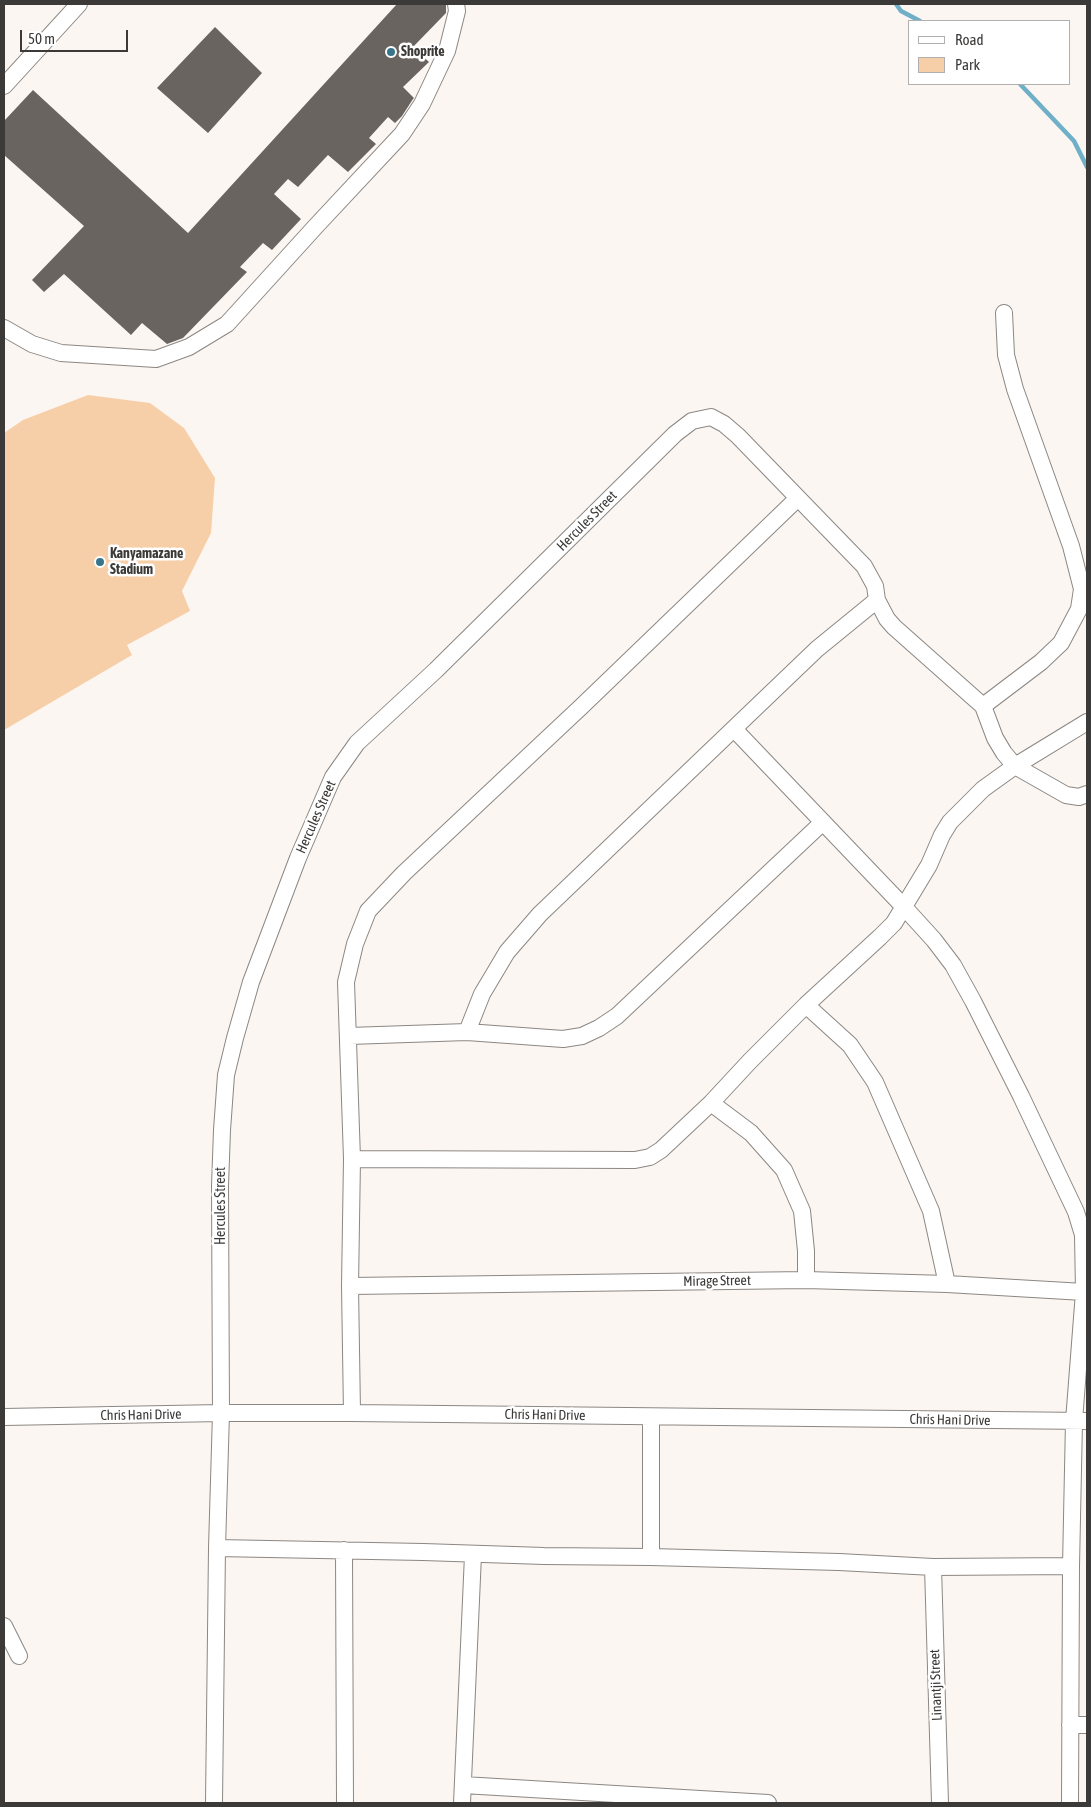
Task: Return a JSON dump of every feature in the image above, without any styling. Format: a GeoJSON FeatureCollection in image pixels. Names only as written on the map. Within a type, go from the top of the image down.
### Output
{"type":"FeatureCollection","features":[{"type":"Feature","properties":{"kind":"street"},"geometry":{"type":"LineString","coordinates":[[4,86],[79,4]]}},
{"type":"Feature","properties":{"kind":"street"},"geometry":{"type":"LineString","coordinates":[[4,328],[32,344],[61,353],[156,359],[189,347],[228,324],[402,134],[422,104],[447,51],[457,11],[456,4]]}},
{"type":"Feature","properties":{"kind":"street"},"geometry":{"type":"LineString","coordinates":[[1004,314],[1006,356],[1071,546],[1082,589],[1079,609],[1061,643],[1041,662],[982,706],[995,738],[1015,766],[1066,795],[1080,797],[1087,794]]}},
{"type":"Feature","properties":{"kind":"street","name":"Hercules Street"},"geometry":{"type":"LineString","coordinates":[[214,1803],[217,1548],[221,1413],[220,1186],[226,1075],[249,992],[270,931],[317,812],[333,777],[356,743],[436,670],[675,434],[692,421],[711,417],[724,424],[738,436],[864,566],[875,586],[877,600],[887,619],[894,627],[982,706]]}},
{"type":"Feature","properties":{"kind":"street"},"geometry":{"type":"LineString","coordinates":[[352,1413],[350,1286],[352,1159],[346,982],[356,944],[368,910],[404,873],[582,706],[798,498]]}},
{"type":"Feature","properties":{"kind":"street"},"geometry":{"type":"LineString","coordinates":[[467,1032],[482,994],[507,952],[540,914],[817,649],[877,600]]}},
{"type":"Feature","properties":{"kind":"street"},"geometry":{"type":"LineString","coordinates":[[352,1159],[635,1160],[650,1157],[661,1150],[711,1104],[750,1061],[806,1005],[894,923],[929,865],[950,822],[983,789],[1015,766],[1087,722]]}},
{"type":"Feature","properties":{"kind":"street"},"geometry":{"type":"LineString","coordinates":[[734,728],[904,907],[934,940],[953,965],[973,1001],[1076,1212],[1083,1235],[1084,1292],[1080,1421],[1071,1566],[1070,1803]]}},
{"type":"Feature","properties":{"kind":"street"},"geometry":{"type":"LineString","coordinates":[[349,1036],[467,1032],[563,1039],[582,1036],[617,1016],[823,822]]}},
{"type":"Feature","properties":{"kind":"street"},"geometry":{"type":"LineString","coordinates":[[806,1005],[850,1045],[875,1082],[931,1211],[947,1284]]}},
{"type":"Feature","properties":{"kind":"street"},"geometry":{"type":"LineString","coordinates":[[711,1104],[751,1133],[784,1170],[802,1211],[806,1251],[806,1280]]}},
{"type":"Feature","properties":{"kind":"street","name":"Mirage Street"},"geometry":{"type":"LineString","coordinates":[[350,1286],[806,1280],[947,1284],[1084,1292]]}},
{"type":"Feature","properties":{"kind":"street","name":"Chris Hani Drive"},"geometry":{"type":"LineString","coordinates":[[4,1417],[221,1413],[352,1413],[1080,1421]]}},
{"type":"Feature","properties":{"kind":"street"},"geometry":{"type":"LineString","coordinates":[[651,1417],[651,1557]]}},
{"type":"Feature","properties":{"kind":"street"},"geometry":{"type":"LineString","coordinates":[[217,1548],[472,1555],[651,1557],[839,1562],[933,1567],[1071,1566]]}},
{"type":"Feature","properties":{"kind":"street"},"geometry":{"type":"LineString","coordinates":[[344,1550],[345,1803]]}},
{"type":"Feature","properties":{"kind":"street"},"geometry":{"type":"LineString","coordinates":[[462,1803],[472,1555]]}},
{"type":"Feature","properties":{"kind":"street","name":"Linantji Street"},"geometry":{"type":"LineString","coordinates":[[933,1567],[940,1803]]}},
{"type":"Feature","properties":{"kind":"street"},"geometry":{"type":"LineString","coordinates":[[4,1626],[18,1656]]}},
{"type":"Feature","properties":{"kind":"street"},"geometry":{"type":"LineString","coordinates":[[1070,1725],[1087,1725]]}},
{"type":"Feature","properties":{"kind":"street"},"geometry":{"type":"LineString","coordinates":[[463,1785],[692,1801],[768,1803]]}},
{"type":"Feature","properties":{"kind":"green space","name":"Kanyamazane Stadium"},"geometry":{"type":"Polygon","coordinates":[[[88,395],[150,403],[184,428],[215,478],[211,533],[182,591],[190,611],[127,645],[132,655],[4,730],[4,433],[23,420],[88,395]]]}},
{"type":"Feature","properties":{"kind":"building"},"geometry":{"type":"Polygon","coordinates":[[[397,4],[446,4],[446,13],[413,47],[429,62],[403,87],[414,98],[395,123],[388,117],[369,138],[376,144],[348,172],[328,155],[298,187],[288,179],[274,194],[301,219],[272,250],[263,243],[240,267],[247,272],[183,338],[167,344],[142,323],[131,335],[64,274],[44,292],[32,280],[84,226],[4,155],[4,121],[33,90],[188,233],[397,4]]]}},
{"type":"Feature","properties":{"kind":"building"},"geometry":{"type":"Polygon","coordinates":[[[215,27],[262,73],[208,133],[157,88],[215,27]]]}},
{"type":"Feature","properties":{"kind":"waterway"},"geometry":{"type":"LineString","coordinates":[[896,4],[901,11],[918,20]]}},
{"type":"Feature","properties":{"kind":"waterway"},"geometry":{"type":"LineString","coordinates":[[1021,85],[1074,141],[1087,167]]}},
{"type":"Feature","properties":{"kind":"place","name":"Shoprite"},"geometry":{"type":"Point","coordinates":[391,52]}},
{"type":"Feature","properties":{"kind":"place","name":"Kanyamazane Stadium"},"geometry":{"type":"Point","coordinates":[100,562]}}]}
